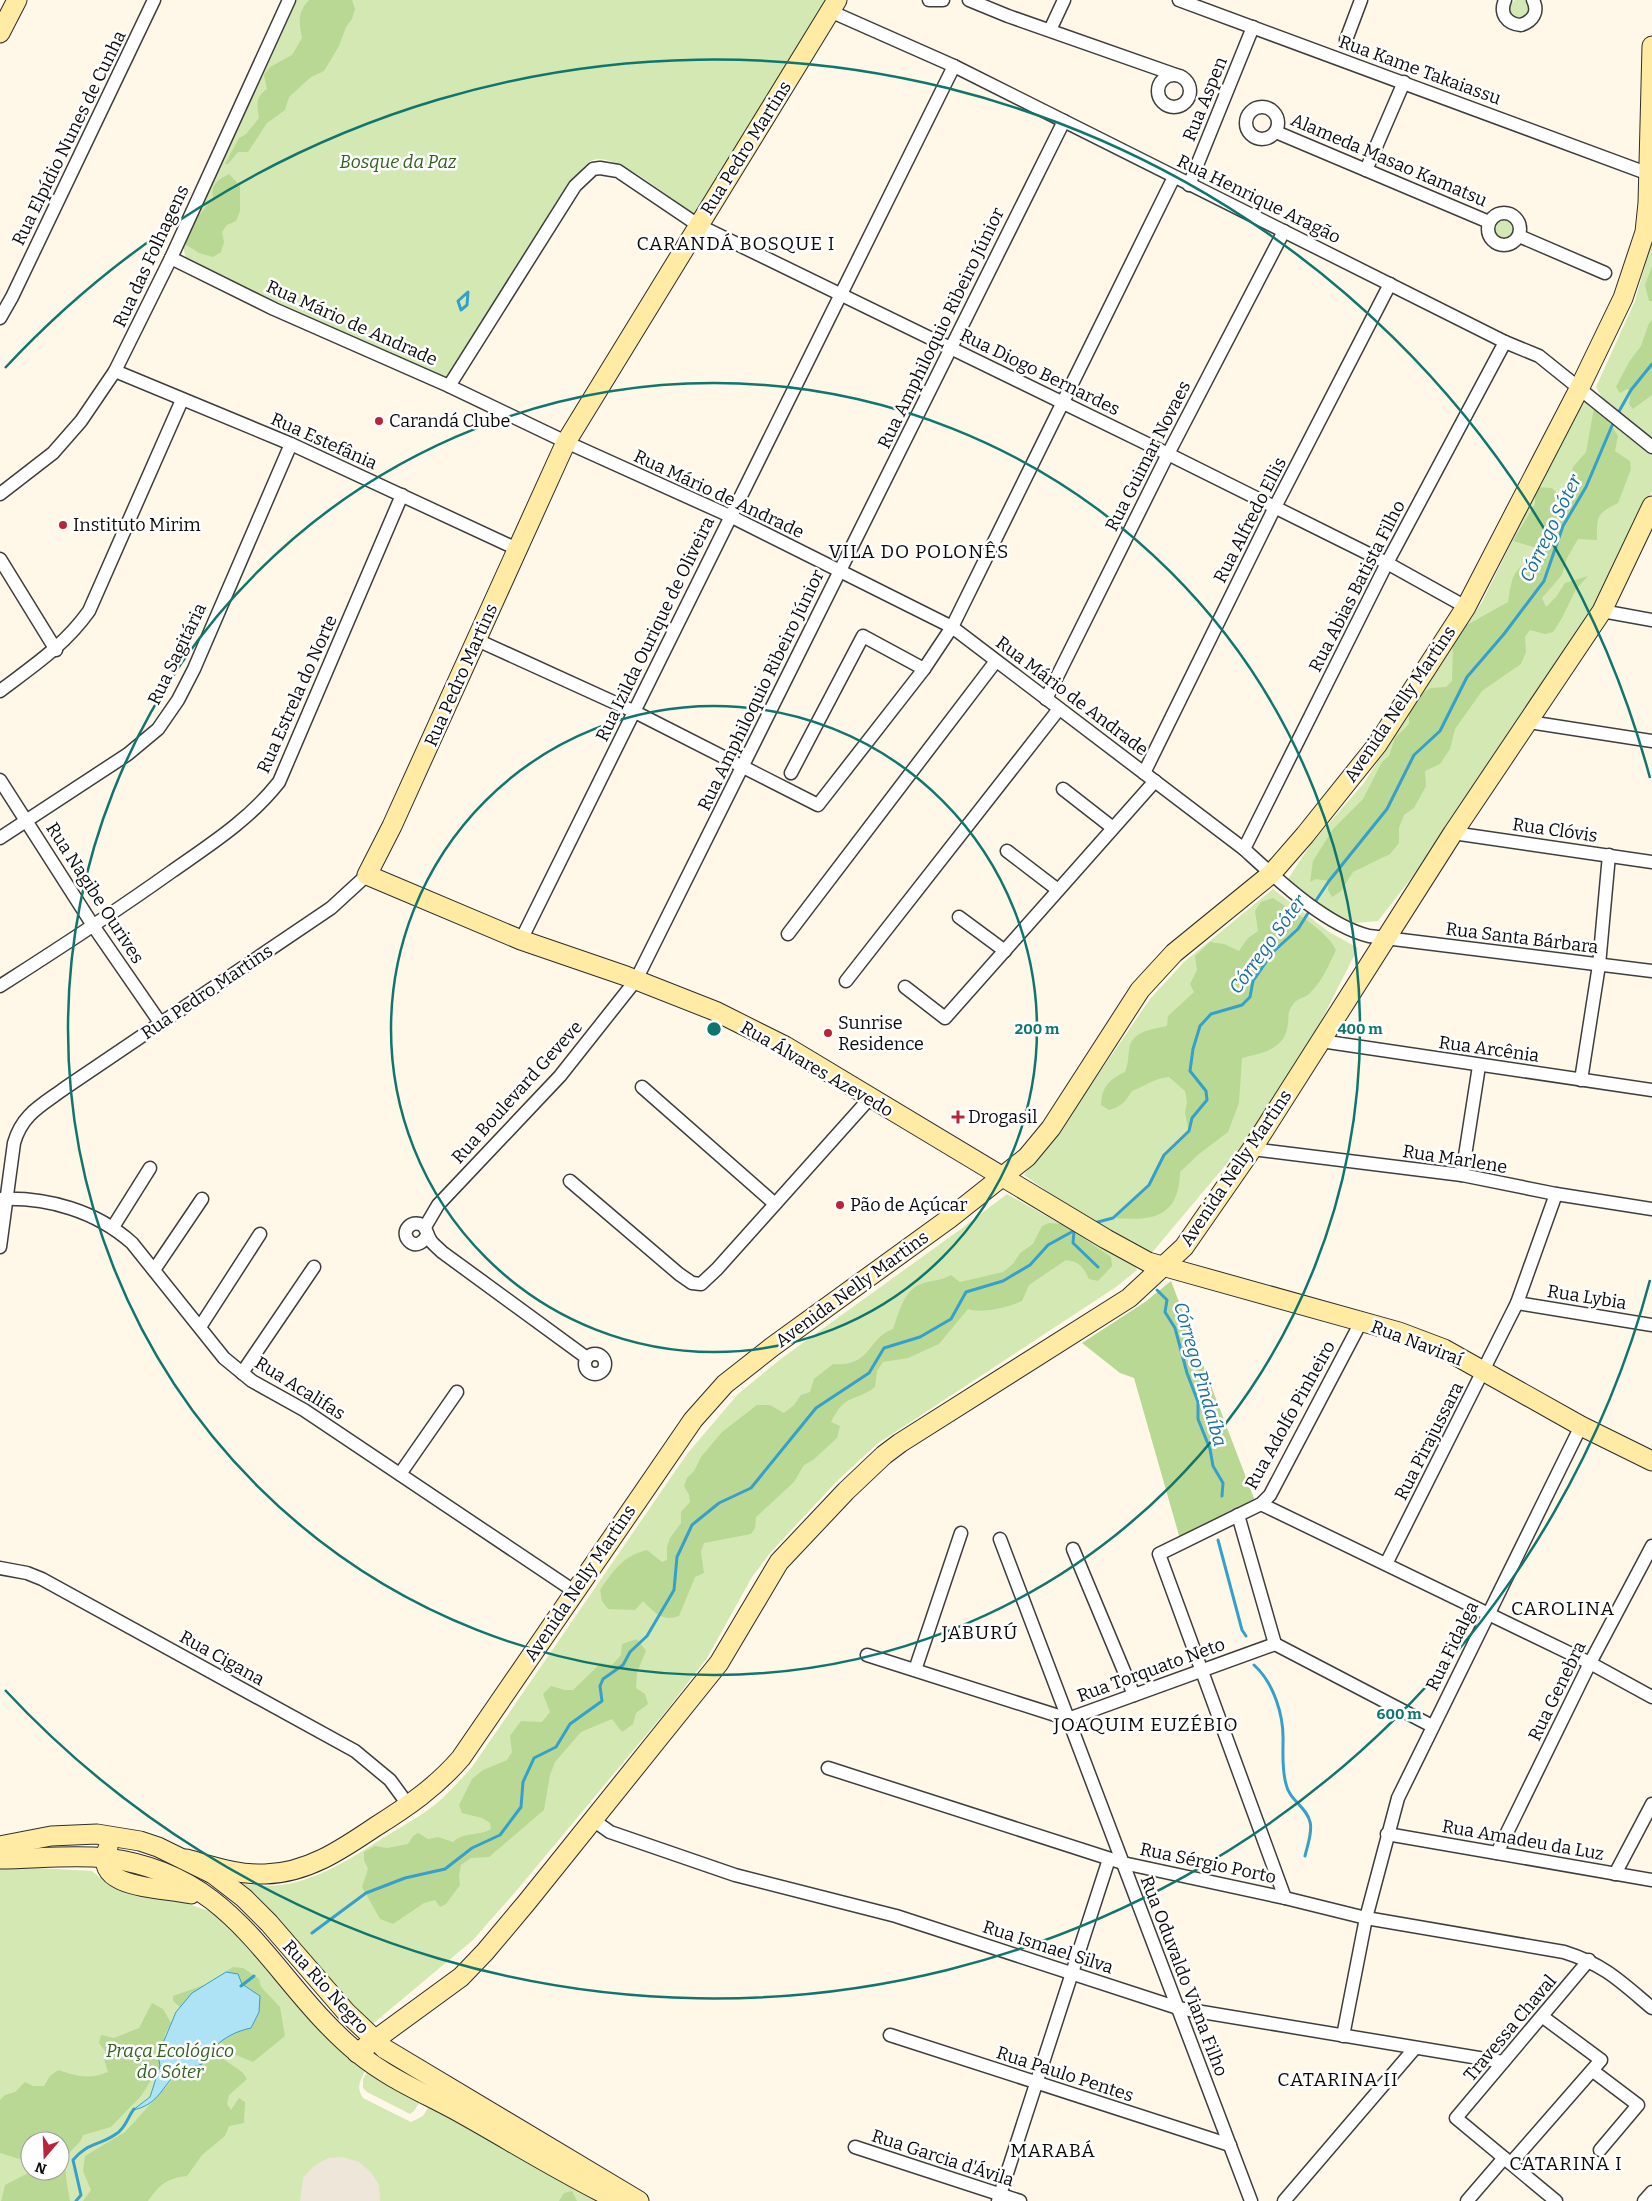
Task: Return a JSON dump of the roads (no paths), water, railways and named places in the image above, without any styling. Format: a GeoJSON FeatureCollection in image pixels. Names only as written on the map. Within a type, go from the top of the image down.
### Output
{"type":"FeatureCollection","features":[{"type":"Feature","properties":{"kind":"main road"},"geometry":{"type":"LineString","coordinates":[[0,33],[17,0]]}},
{"type":"Feature","properties":{"kind":"main road","name":"Rua Pedro Martins"},"geometry":{"type":"LineString","coordinates":[[368,875],[385,842],[566,442],[834,6]]}},
{"type":"Feature","properties":{"kind":"main road","name":"Avenida Nelly Martins"},"geometry":{"type":"LineString","coordinates":[[186,1859],[239,1874],[266,1874],[290,1871],[313,1864],[335,1854],[409,1806],[445,1777],[461,1758],[693,1420],[725,1384],[772,1347],[1002,1178],[1027,1157],[1048,1132],[1140,990],[1174,954],[1271,874],[1305,836],[1376,745],[1466,607],[1580,387],[1623,298],[1645,232],[1649,174],[1652,46]]}},
{"type":"Feature","properties":{"kind":"main road","name":"Avenida Nelly Martins"},"geometry":{"type":"LineString","coordinates":[[357,2053],[461,1977],[528,1902],[719,1663],[779,1562],[846,1491],[884,1454],[900,1443],[1129,1298],[1165,1267],[1184,1247],[1252,1149],[1453,833],[1602,611],[1652,506]]}},
{"type":"Feature","properties":{"kind":"main road","name":"Rua Álvares Azevedo"},"geometry":{"type":"LineString","coordinates":[[368,875],[520,940],[636,980],[715,1011],[785,1046],[1106,1239],[1148,1262],[1165,1267]]}},
{"type":"Feature","properties":{"kind":"main road","name":"Rua Naviraí"},"geometry":{"type":"LineString","coordinates":[[1165,1267],[1399,1332],[1444,1349],[1485,1370],[1581,1426],[1652,1461]]}},
{"type":"Feature","properties":{"kind":"main road","name":"Rua Rio Negro"},"geometry":{"type":"LineString","coordinates":[[0,1846],[51,1836],[97,1834],[140,1841],[158,1847],[186,1859],[213,1874],[244,1898],[269,1923],[346,2012],[385,2049],[639,2201]]}},
{"type":"Feature","properties":{"kind":"main road"},"geometry":{"type":"LineString","coordinates":[[105,1858],[107,1848],[118,1843],[158,1847]]}},
{"type":"Feature","properties":{"kind":"main road","name":"Rua Rio Negro"},"geometry":{"type":"LineString","coordinates":[[0,1859],[105,1858],[142,1865],[163,1872],[217,1903],[252,1936],[329,2025],[357,2053],[373,2065],[619,2201]]}},
{"type":"Feature","properties":{"kind":"street","name":"Rua Elpídio Nunes de Cunha"},"geometry":{"type":"LineString","coordinates":[[0,318],[12,297],[154,0]]}},
{"type":"Feature","properties":{"kind":"street","name":"Rua das Folhagens"},"geometry":{"type":"LineString","coordinates":[[0,494],[53,452],[81,422],[115,371],[171,258],[289,0]]}},
{"type":"Feature","properties":{"kind":"street"},"geometry":{"type":"LineString","coordinates":[[930,0],[943,0]]}},
{"type":"Feature","properties":{"kind":"street"},"geometry":{"type":"LineString","coordinates":[[969,0],[1176,74]]}},
{"type":"Feature","properties":{"kind":"street"},"geometry":{"type":"LineString","coordinates":[[1050,30],[1064,0]]}},
{"type":"Feature","properties":{"kind":"street","name":"Rua Kame Takaiassu"},"geometry":{"type":"LineString","coordinates":[[1178,0],[1649,174]]}},
{"type":"Feature","properties":{"kind":"street"},"geometry":{"type":"LineString","coordinates":[[1346,40],[1361,0]]}},
{"type":"Feature","properties":{"kind":"street"},"geometry":{"type":"LineString","coordinates":[[1502,1],[1504,16],[1514,24],[1521,25],[1533,18],[1536,11],[1533,0]]}},
{"type":"Feature","properties":{"kind":"street","name":"Rua Henrique Aragão"},"geometry":{"type":"LineString","coordinates":[[834,6],[1505,342],[1539,356],[1580,387],[1652,447]]}},
{"type":"Feature","properties":{"kind":"street","name":"Rua Aspen"},"geometry":{"type":"LineString","coordinates":[[1189,185],[1254,27]]}},
{"type":"Feature","properties":{"kind":"street","name":"Rua Izilda Ourique de Oliveira"},"geometry":{"type":"LineString","coordinates":[[520,940],[954,66]]}},
{"type":"Feature","properties":{"kind":"street"},"geometry":{"type":"LineString","coordinates":[[1366,170],[1404,82]]}},
{"type":"Feature","properties":{"kind":"street","name":"Rua Amphiloquio Ribeiro Júnior"},"geometry":{"type":"LineString","coordinates":[[636,980],[1064,120]]}},
{"type":"Feature","properties":{"kind":"street","name":"Alameda Masao Kamatsu"},"geometry":{"type":"LineString","coordinates":[[1276,132],[1489,222]]}},
{"type":"Feature","properties":{"kind":"street","name":"Rua Diogo Bernardes"},"geometry":{"type":"LineString","coordinates":[[449,386],[575,186],[586,174],[600,168],[618,171],[698,225],[1275,507],[1386,563],[1466,607]]}},
{"type":"Feature","properties":{"kind":"street"},"geometry":{"type":"LineString","coordinates":[[477,640],[634,711],[818,805],[924,669],[952,627],[1061,402],[1174,177]]}},
{"type":"Feature","properties":{"kind":"street"},"geometry":{"type":"LineString","coordinates":[[1498,213],[1511,214],[1520,223],[1519,236],[1515,242],[1500,245],[1489,236],[1489,222],[1498,213]]}},
{"type":"Feature","properties":{"kind":"street","name":"Rua Guimar Novaes"},"geometry":{"type":"LineString","coordinates":[[1046,698],[1168,454],[1284,231]]}},
{"type":"Feature","properties":{"kind":"street"},"geometry":{"type":"LineString","coordinates":[[1519,236],[1605,273]]}},
{"type":"Feature","properties":{"kind":"street","name":"Rua Mário de Andrade"},"geometry":{"type":"LineString","coordinates":[[171,258],[274,309],[449,386],[566,442],[730,516],[952,627],[1244,849],[1271,874],[1326,916],[1350,932],[1387,939]]}},
{"type":"Feature","properties":{"kind":"street","name":"Rua Alfredo Ellis"},"geometry":{"type":"LineString","coordinates":[[1144,773],[1275,507],[1390,284]]}},
{"type":"Feature","properties":{"kind":"street","name":"Rua Abias Batista Filho"},"geometry":{"type":"LineString","coordinates":[[1244,849],[1386,563],[1505,342]]}},
{"type":"Feature","properties":{"kind":"street","name":"Rua Estefânia"},"geometry":{"type":"LineString","coordinates":[[115,371],[291,444],[517,549]]}},
{"type":"Feature","properties":{"kind":"street"},"geometry":{"type":"LineString","coordinates":[[0,691],[56,650],[74,632],[89,611],[100,590],[182,400]]}},
{"type":"Feature","properties":{"kind":"street","name":"Rua Sagitária"},"geometry":{"type":"LineString","coordinates":[[0,838],[128,754],[158,729],[178,700],[194,669],[291,444]]}},
{"type":"Feature","properties":{"kind":"street","name":"Rua Estrela do Norte"},"geometry":{"type":"LineString","coordinates":[[0,986],[94,927],[240,824],[262,803],[279,782],[402,495]]}},
{"type":"Feature","properties":{"kind":"street"},"geometry":{"type":"LineString","coordinates":[[0,559],[56,650]]}},
{"type":"Feature","properties":{"kind":"street"},"geometry":{"type":"LineString","coordinates":[[1602,611],[1652,620]]}},
{"type":"Feature","properties":{"kind":"street"},"geometry":{"type":"LineString","coordinates":[[791,773],[863,636],[924,669]]}},
{"type":"Feature","properties":{"kind":"street"},"geometry":{"type":"LineString","coordinates":[[788,934],[996,661]]}},
{"type":"Feature","properties":{"kind":"street"},"geometry":{"type":"LineString","coordinates":[[846,981],[1060,709]]}},
{"type":"Feature","properties":{"kind":"street"},"geometry":{"type":"LineString","coordinates":[[1529,722],[1652,741]]}},
{"type":"Feature","properties":{"kind":"street","name":"Rua Nagibe Ourives"},"geometry":{"type":"LineString","coordinates":[[0,780],[94,927],[161,1024]]}},
{"type":"Feature","properties":{"kind":"street"},"geometry":{"type":"LineString","coordinates":[[906,987],[945,1018],[1155,781]]}},
{"type":"Feature","properties":{"kind":"street"},"geometry":{"type":"LineString","coordinates":[[1063,789],[1114,828]]}},
{"type":"Feature","properties":{"kind":"street","name":"Rua Clóvis"},"geometry":{"type":"LineString","coordinates":[[1453,833],[1652,862]]}},
{"type":"Feature","properties":{"kind":"street"},"geometry":{"type":"LineString","coordinates":[[1007,852],[1058,890]]}},
{"type":"Feature","properties":{"kind":"street"},"geometry":{"type":"LineString","coordinates":[[1581,1080],[1599,965],[1609,855]]}},
{"type":"Feature","properties":{"kind":"street","name":"Rua Pedro Martins"},"geometry":{"type":"LineString","coordinates":[[0,1247],[4,1199],[14,1143],[18,1128],[28,1115],[331,908],[368,875]]}},
{"type":"Feature","properties":{"kind":"street"},"geometry":{"type":"LineString","coordinates":[[960,917],[1004,951]]}},
{"type":"Feature","properties":{"kind":"street","name":"Rua Santa Bárbara"},"geometry":{"type":"LineString","coordinates":[[1387,939],[1652,971]]}},
{"type":"Feature","properties":{"kind":"street","name":"Rua Boulevard Geveve"},"geometry":{"type":"LineString","coordinates":[[588,1358],[442,1252],[432,1243],[426,1231],[438,1205],[560,1076],[636,980]]}},
{"type":"Feature","properties":{"kind":"street","name":"Rua Arcênia"},"geometry":{"type":"LineString","coordinates":[[1321,1041],[1479,1066],[1652,1090]]}},
{"type":"Feature","properties":{"kind":"street"},"geometry":{"type":"LineString","coordinates":[[1462,1175],[1479,1066]]}},
{"type":"Feature","properties":{"kind":"street"},"geometry":{"type":"LineString","coordinates":[[642,1087],[775,1204]]}},
{"type":"Feature","properties":{"kind":"street"},"geometry":{"type":"LineString","coordinates":[[570,1180],[692,1283],[701,1284],[717,1269],[870,1098]]}},
{"type":"Feature","properties":{"kind":"street","name":"Rua Marlene"},"geometry":{"type":"LineString","coordinates":[[1252,1149],[1462,1175],[1556,1194],[1652,1209]]}},
{"type":"Feature","properties":{"kind":"street"},"geometry":{"type":"LineString","coordinates":[[113,1227],[150,1168]]}},
{"type":"Feature","properties":{"kind":"street","name":"Rua Pirajussara"},"geometry":{"type":"LineString","coordinates":[[1386,1564],[1517,1303],[1556,1194]]}},
{"type":"Feature","properties":{"kind":"street","name":"Rua Acalifas"},"geometry":{"type":"LineString","coordinates":[[4,1199],[40,1201],[67,1207],[94,1216],[113,1227],[132,1243],[224,1358],[252,1381],[304,1410],[574,1591]]}},
{"type":"Feature","properties":{"kind":"street"},"geometry":{"type":"LineString","coordinates":[[154,1270],[202,1200]]}},
{"type":"Feature","properties":{"kind":"street"},"geometry":{"type":"LineString","coordinates":[[200,1327],[260,1234]]}},
{"type":"Feature","properties":{"kind":"street"},"geometry":{"type":"LineString","coordinates":[[242,1373],[314,1267]]}},
{"type":"Feature","properties":{"kind":"street","name":"Rua Lybia"},"geometry":{"type":"LineString","coordinates":[[1517,1303],[1652,1325]]}},
{"type":"Feature","properties":{"kind":"street","name":"Rua Adolfo Pinheiro"},"geometry":{"type":"LineString","coordinates":[[1201,1670],[1159,1554],[1261,1504],[1270,1495],[1361,1322]]}},
{"type":"Feature","properties":{"kind":"street"},"geometry":{"type":"LineString","coordinates":[[400,1474],[457,1392]]}},
{"type":"Feature","properties":{"kind":"street","name":"Rua Fidalga"},"geometry":{"type":"LineString","coordinates":[[1343,2036],[1366,1918],[1398,1798],[1581,1426]]}},
{"type":"Feature","properties":{"kind":"street"},"geometry":{"type":"LineString","coordinates":[[1261,1504],[1590,1663],[1652,1696]]}},
{"type":"Feature","properties":{"kind":"street"},"geometry":{"type":"LineString","coordinates":[[1238,1515],[1275,1644],[1432,1726]]}},
{"type":"Feature","properties":{"kind":"street"},"geometry":{"type":"LineString","coordinates":[[915,1670],[961,1533]]}},
{"type":"Feature","properties":{"kind":"street","name":"Rua Oduvaldo Viana Filho"},"geometry":{"type":"LineString","coordinates":[[1000,1539],[1251,2201]]}},
{"type":"Feature","properties":{"kind":"street","name":"Rua Genebra"},"geometry":{"type":"LineString","coordinates":[[1497,1853],[1590,1663],[1652,1546]]}},
{"type":"Feature","properties":{"kind":"street"},"geometry":{"type":"LineString","coordinates":[[1073,1548],[1134,1695]]}},
{"type":"Feature","properties":{"kind":"street","name":"Rua Cigana"},"geometry":{"type":"LineString","coordinates":[[0,1568],[27,1573],[42,1580],[355,1751],[390,1780],[409,1806]]}},
{"type":"Feature","properties":{"kind":"street","name":"Rua Torquato Neto"},"geometry":{"type":"LineString","coordinates":[[867,1656],[1068,1719],[1275,1644]]}},
{"type":"Feature","properties":{"kind":"street"},"geometry":{"type":"LineString","coordinates":[[1201,1670],[1285,1898]]}},
{"type":"Feature","properties":{"kind":"street","name":"Rua Sérgio Porto"},"geometry":{"type":"LineString","coordinates":[[828,1768],[1123,1863],[1285,1898],[1366,1918],[1564,1952],[1589,1960],[1608,1970],[1652,2008]]}},
{"type":"Feature","properties":{"kind":"street"},"geometry":{"type":"LineString","coordinates":[[1615,1874],[1652,1804]]}},
{"type":"Feature","properties":{"kind":"street","name":"Rua Ismael Silva"},"geometry":{"type":"LineString","coordinates":[[593,1820],[610,1832],[735,1875],[896,1916],[1178,2008],[1503,2062]]}},
{"type":"Feature","properties":{"kind":"street","name":"Rua Amadeu da Luz"},"geometry":{"type":"LineString","coordinates":[[1387,1834],[1652,1880]]}},
{"type":"Feature","properties":{"kind":"street"},"geometry":{"type":"LineString","coordinates":[[999,2198],[1108,1859]]}},
{"type":"Feature","properties":{"kind":"street","name":"Travessa Chaval"},"geometry":{"type":"LineString","coordinates":[[1507,2160],[1456,2118],[1543,2017],[1589,1960]]}},
{"type":"Feature","properties":{"kind":"street"},"geometry":{"type":"LineString","coordinates":[[1467,2201],[1593,2071],[1601,2060],[1543,2017]]}},
{"type":"Feature","properties":{"kind":"street","name":"Rua Paulo Pentes"},"geometry":{"type":"LineString","coordinates":[[890,2035],[1230,2145]]}},
{"type":"Feature","properties":{"kind":"street"},"geometry":{"type":"LineString","coordinates":[[1284,2201],[1415,2048]]}},
{"type":"Feature","properties":{"kind":"street"},"geometry":{"type":"LineString","coordinates":[[1593,2071],[1638,2106],[1600,2150]]}},
{"type":"Feature","properties":{"kind":"street","name":"Rua Garcia d'Ávila"},"geometry":{"type":"LineString","coordinates":[[855,2148],[999,2198],[1020,2201]]}},
{"type":"Feature","properties":{"kind":"street"},"geometry":{"type":"LineString","coordinates":[[1507,2160],[1550,2199]]}},
{"type":"Feature","properties":{"kind":"street"},"geometry":{"type":"LineString","coordinates":[[1644,2201],[1652,2192]]}},
{"type":"Feature","properties":{"kind":"water"},"geometry":{"type":"Polygon","coordinates":[[[226,1972],[238,1974],[242,1984],[260,1996],[259,2012],[251,2028],[226,2038],[214,2048],[204,2063],[183,2069],[170,2080],[150,2103],[133,2110],[150,2097],[160,2066],[158,2055],[176,2012],[192,1993],[226,1972]]]}},
{"type":"Feature","properties":{"kind":"waterway"},"geometry":{"type":"LineString","coordinates":[[468,292],[467,305],[461,310],[458,301],[468,292]]}},
{"type":"Feature","properties":{"kind":"waterway","name":"Córrego Sóter"},"geometry":{"type":"LineString","coordinates":[[1617,415],[1631,390],[1652,364]]}},
{"type":"Feature","properties":{"kind":"waterway","name":"Córrego Sóter"},"geometry":{"type":"LineString","coordinates":[[1313,905],[1329,881],[1387,809],[1414,755],[1440,731],[1467,677],[1504,634],[1544,581],[1563,526],[1586,487],[1614,421]]}},
{"type":"Feature","properties":{"kind":"waterway","name":"Córrego Sóter"},"geometry":{"type":"LineString","coordinates":[[1094,1223],[1113,1218],[1149,1185],[1164,1155],[1189,1131],[1192,1118],[1207,1100],[1206,1091],[1190,1071],[1193,1049],[1200,1026],[1211,1014],[1242,1005],[1250,997],[1253,981],[1273,952],[1298,929],[1310,910]]}},
{"type":"Feature","properties":{"kind":"waterway","name":"Córrego Sóter"},"geometry":{"type":"LineString","coordinates":[[312,1933],[366,1893],[405,1878],[445,1869],[472,1848],[500,1835],[521,1807],[523,1782],[534,1758],[556,1747],[570,1724],[602,1701],[600,1686],[603,1679],[623,1665],[630,1652],[647,1636],[674,1590],[677,1557],[692,1525],[719,1503],[751,1488],[816,1408],[869,1373],[884,1348],[920,1337],[951,1319],[966,1292],[1003,1281],[1030,1265],[1048,1245],[1077,1229]]}},
{"type":"Feature","properties":{"kind":"waterway","name":"Córrego Pindaíba"},"geometry":{"type":"LineString","coordinates":[[1074,1231],[1073,1243],[1098,1267]]}},
{"type":"Feature","properties":{"kind":"waterway","name":"Córrego Pindaíba"},"geometry":{"type":"LineString","coordinates":[[1157,1290],[1167,1300],[1165,1312],[1175,1328],[1187,1373],[1198,1402],[1198,1419],[1210,1449],[1213,1466],[1223,1483],[1222,1496]]}},
{"type":"Feature","properties":{"kind":"waterway","name":"Córrego Pindaíba"},"geometry":{"type":"LineString","coordinates":[[1218,1540],[1242,1630],[1246,1636]]}},
{"type":"Feature","properties":{"kind":"waterway","name":"Córrego Pindaíba"},"geometry":{"type":"LineString","coordinates":[[1254,1665],[1267,1681],[1280,1711],[1283,1732],[1283,1768],[1288,1790],[1305,1812],[1310,1822],[1310,1834],[1305,1856]]}},
{"type":"Feature","properties":{"kind":"waterway","name":"Córrego Sóter"},"geometry":{"type":"LineString","coordinates":[[241,1986],[254,1976]]}},
{"type":"Feature","properties":{"kind":"waterway"},"geometry":{"type":"LineString","coordinates":[[76,2201],[81,2195],[73,2160],[84,2150],[110,2138],[119,2131],[125,2125],[134,2109]]}},
{"type":"Feature","properties":{"kind":"place","name":"Carandá Clube"},"geometry":{"type":"Point","coordinates":[379,421]}},
{"type":"Feature","properties":{"kind":"place","name":"Instituto Mirim"},"geometry":{"type":"Point","coordinates":[63,525]}},
{"type":"Feature","properties":{"kind":"place","name":"Sunrise Residence"},"geometry":{"type":"Point","coordinates":[828,1033]}},
{"type":"Feature","properties":{"kind":"place","name":"Drogasil"},"geometry":{"type":"Point","coordinates":[958,1117]}},
{"type":"Feature","properties":{"kind":"place","name":"Pão de Açúcar"},"geometry":{"type":"Point","coordinates":[840,1205]}},
{"type":"Feature","properties":{"kind":"district","name":"CARANDÁ BOSQUE I"},"geometry":{"type":"Point","coordinates":[736,243]}},
{"type":"Feature","properties":{"kind":"district","name":"VILA DO POLONÊS"},"geometry":{"type":"Point","coordinates":[919,551]}},
{"type":"Feature","properties":{"kind":"district","name":"CAROLINA"},"geometry":{"type":"Point","coordinates":[1563,1608]}},
{"type":"Feature","properties":{"kind":"district","name":"JABURÚ"},"geometry":{"type":"Point","coordinates":[980,1632]}},
{"type":"Feature","properties":{"kind":"district","name":"JOAQUIM EUZÉBIO"},"geometry":{"type":"Point","coordinates":[1146,1724]}},
{"type":"Feature","properties":{"kind":"district","name":"CATARINA II"},"geometry":{"type":"Point","coordinates":[1338,2079]}},
{"type":"Feature","properties":{"kind":"district","name":"MARABÁ"},"geometry":{"type":"Point","coordinates":[1053,2150]}},
{"type":"Feature","properties":{"kind":"district","name":"CATARINA I"},"geometry":{"type":"Point","coordinates":[1566,2163]}},
{"type":"Feature","properties":{"kind":"park label","name":"Bosque da Paz"},"geometry":{"type":"Point","coordinates":[398,162]}},
{"type":"Feature","properties":{"kind":"park label","name":"Praça Ecológico do Sóter"},"geometry":{"type":"Point","coordinates":[170,2061]}}]}
